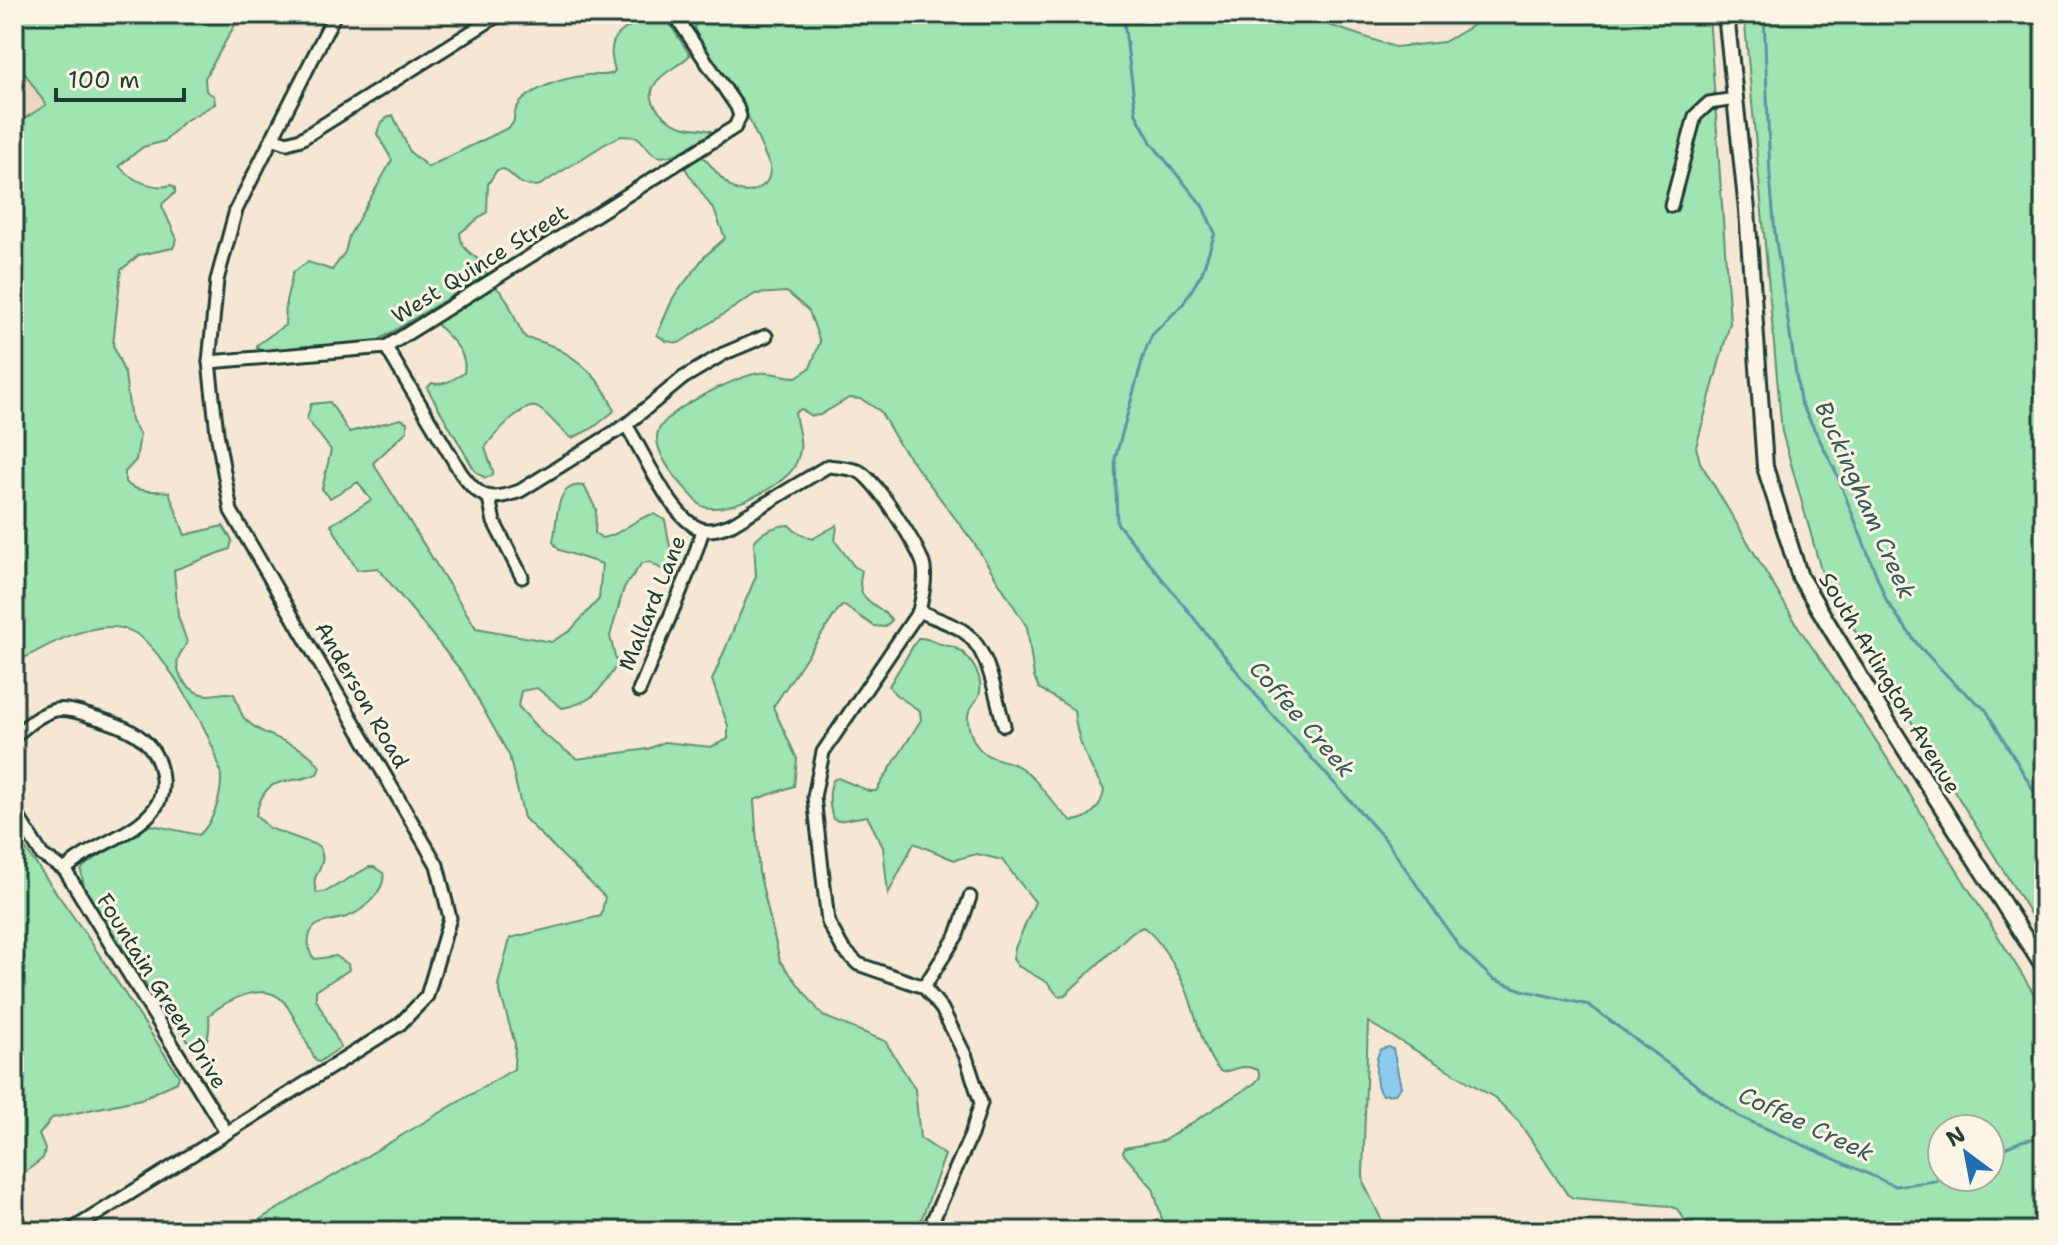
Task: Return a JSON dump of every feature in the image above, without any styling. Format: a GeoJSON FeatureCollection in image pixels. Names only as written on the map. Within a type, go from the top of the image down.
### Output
{"type":"FeatureCollection","features":[{"type":"Feature","properties":{"kind":"main road","name":"South Arlington Avenue"},"geometry":{"type":"LineString","coordinates":[[1726,14],[1747,210],[1765,467],[1800,577],[2044,968]]}},
{"type":"Feature","properties":{"kind":"street","name":"Anderson Road"},"geometry":{"type":"LineString","coordinates":[[70,1231],[400,1024],[427,996],[450,918],[437,865],[231,511],[217,433],[209,362],[217,280],[236,210],[335,14]]}},
{"type":"Feature","properties":{"kind":"street"},"geometry":{"type":"LineString","coordinates":[[272,138],[287,143],[301,139],[500,14]]}},
{"type":"Feature","properties":{"kind":"street","name":"West Quince Street"},"geometry":{"type":"LineString","coordinates":[[209,362],[386,347],[735,127],[740,116],[737,107],[674,14]]}},
{"type":"Feature","properties":{"kind":"street"},"geometry":{"type":"LineString","coordinates":[[1671,206],[1695,116],[1709,103],[1735,99]]}},
{"type":"Feature","properties":{"kind":"street"},"geometry":{"type":"LineString","coordinates":[[386,347],[461,473],[489,498],[520,491],[626,425],[683,378],[723,354],[766,336]]}},
{"type":"Feature","properties":{"kind":"street"},"geometry":{"type":"LineString","coordinates":[[626,425],[671,502],[688,522],[703,530],[732,524],[828,466],[861,472],[899,521],[924,565],[924,589],[919,611],[823,752],[814,797],[828,922],[843,949],[858,964],[924,987],[942,1009],[966,1057],[981,1103],[971,1135],[928,1231]]}},
{"type":"Feature","properties":{"kind":"street"},"geometry":{"type":"LineString","coordinates":[[489,498],[494,522],[522,577]]}},
{"type":"Feature","properties":{"kind":"street","name":"Mallard Lane"},"geometry":{"type":"LineString","coordinates":[[639,691],[703,530]]}},
{"type":"Feature","properties":{"kind":"street"},"geometry":{"type":"LineString","coordinates":[[919,611],[960,629],[971,638],[982,653],[1004,725]]}},
{"type":"Feature","properties":{"kind":"street"},"geometry":{"type":"LineString","coordinates":[[14,737],[32,720],[56,710],[73,711],[127,727],[145,739],[161,765],[163,787],[157,806],[143,820],[74,861],[65,870]]}},
{"type":"Feature","properties":{"kind":"street","name":"Fountain Green Drive"},"geometry":{"type":"LineString","coordinates":[[14,810],[42,855],[65,870],[226,1132]]}},
{"type":"Feature","properties":{"kind":"street"},"geometry":{"type":"LineString","coordinates":[[924,987],[957,935],[970,897]]}},
{"type":"Feature","properties":{"kind":"shaded area"},"geometry":{"type":"Polygon","coordinates":[[[14,57],[46,105],[14,125],[14,57]]]}},
{"type":"Feature","properties":{"kind":"green space"},"geometry":{"type":"Polygon","coordinates":[[[14,14],[241,14],[205,78],[206,91],[214,96],[215,104],[183,122],[165,141],[143,147],[119,166],[143,183],[175,188],[175,193],[162,206],[177,239],[173,248],[139,255],[121,270],[113,345],[125,374],[131,421],[140,435],[136,460],[125,472],[125,482],[141,490],[169,492],[185,535],[223,526],[232,540],[230,549],[174,570],[178,616],[187,642],[178,659],[181,677],[190,688],[202,694],[234,694],[242,715],[253,726],[294,745],[320,767],[317,774],[271,786],[260,801],[256,815],[269,828],[319,846],[322,860],[315,880],[317,893],[327,891],[369,867],[383,873],[378,892],[367,904],[349,916],[317,925],[309,937],[310,951],[315,959],[336,956],[348,964],[349,970],[316,990],[316,999],[341,1047],[319,1062],[287,1006],[275,995],[265,992],[235,999],[209,1015],[206,1041],[195,1050],[159,1004],[84,887],[81,871],[84,866],[140,829],[152,825],[199,835],[215,810],[221,779],[212,745],[175,678],[160,658],[135,633],[106,627],[73,635],[14,664],[14,125],[46,105],[14,57],[14,14]]]}},
{"type":"Feature","properties":{"kind":"green space"},"geometry":{"type":"Polygon","coordinates":[[[651,14],[663,14],[690,55],[655,84],[652,91],[654,104],[669,120],[713,132],[686,150],[661,157],[637,137],[621,136],[540,185],[524,184],[504,169],[497,170],[488,184],[487,212],[460,233],[465,248],[484,265],[487,275],[370,345],[270,352],[257,348],[285,325],[286,301],[293,272],[308,262],[332,270],[345,252],[349,236],[392,160],[377,134],[385,120],[393,115],[410,152],[428,167],[510,127],[521,102],[541,88],[578,77],[613,73],[612,48],[618,34],[651,14]]]}},
{"type":"Feature","properties":{"kind":"green space"},"geometry":{"type":"Polygon","coordinates":[[[705,14],[1324,14],[1323,23],[1395,47],[1444,42],[1485,14],[1709,14],[1730,323],[1696,447],[1700,462],[1799,628],[1877,742],[2044,1010],[2044,1231],[1693,1231],[1677,1209],[1670,1206],[1573,1198],[1567,1194],[1519,1122],[1495,1098],[1368,1022],[1363,1175],[1364,1184],[1387,1231],[1160,1231],[1163,1223],[1153,1188],[1125,1156],[1125,1148],[1163,1141],[1260,1077],[1258,1070],[1252,1068],[1222,1072],[1216,1067],[1206,1048],[1188,994],[1156,939],[1143,927],[1132,932],[1065,995],[1058,996],[1048,983],[1018,966],[1013,959],[1035,902],[1002,860],[977,854],[954,860],[914,843],[888,894],[883,847],[867,816],[838,821],[833,819],[830,795],[833,780],[838,778],[876,791],[921,720],[920,711],[895,694],[889,686],[918,638],[952,646],[973,665],[979,678],[980,691],[970,709],[968,721],[982,752],[1028,773],[1072,821],[1089,815],[1101,802],[1104,790],[1084,752],[1074,710],[1039,688],[1034,677],[1027,627],[974,543],[899,444],[880,411],[861,399],[849,398],[820,415],[811,416],[801,409],[795,413],[800,446],[794,467],[765,491],[736,504],[709,508],[700,505],[673,474],[658,446],[660,427],[683,407],[717,388],[748,376],[764,373],[796,377],[810,368],[820,342],[809,311],[787,292],[755,294],[679,343],[666,341],[657,335],[673,298],[704,257],[725,238],[715,212],[684,166],[686,162],[702,156],[727,183],[741,191],[750,192],[762,186],[770,173],[770,166],[741,101],[694,27],[705,14]]]}},
{"type":"Feature","properties":{"kind":"green space"},"geometry":{"type":"Polygon","coordinates":[[[1744,14],[2044,14],[2044,936],[1830,590],[1821,570],[1782,432],[1744,14]]]}},
{"type":"Feature","properties":{"kind":"green space"},"geometry":{"type":"Polygon","coordinates":[[[494,286],[505,297],[526,338],[554,347],[579,363],[600,385],[614,411],[593,428],[572,438],[538,408],[525,409],[509,421],[485,448],[493,475],[485,478],[475,471],[427,388],[432,383],[445,383],[464,373],[460,351],[436,323],[437,320],[494,286]]]}},
{"type":"Feature","properties":{"kind":"green space"},"geometry":{"type":"Polygon","coordinates":[[[330,402],[349,432],[401,419],[407,422],[407,431],[373,463],[476,628],[551,642],[570,631],[599,599],[602,564],[559,550],[553,542],[559,504],[567,489],[584,486],[596,509],[595,533],[602,538],[654,514],[665,520],[673,563],[668,570],[663,570],[650,562],[642,563],[624,588],[610,636],[617,665],[601,688],[582,702],[562,708],[537,688],[521,691],[518,706],[542,733],[577,759],[648,749],[664,742],[711,747],[728,739],[728,726],[712,680],[756,576],[754,542],[765,532],[779,527],[789,525],[812,539],[837,525],[835,541],[854,566],[862,571],[860,582],[864,596],[892,620],[885,627],[874,626],[843,605],[773,707],[797,759],[794,786],[754,800],[759,872],[780,961],[823,1016],[885,1041],[915,1089],[920,1138],[945,1155],[919,1226],[901,1231],[866,1226],[859,1231],[733,1231],[719,1224],[716,1231],[240,1231],[514,1069],[515,1044],[498,985],[510,938],[601,916],[605,897],[524,818],[509,755],[463,673],[378,568],[357,570],[331,525],[371,500],[358,482],[330,498],[322,489],[331,450],[307,419],[311,404],[330,402]]]}},
{"type":"Feature","properties":{"kind":"green space"},"geometry":{"type":"Polygon","coordinates":[[[14,833],[87,936],[179,1076],[177,1082],[141,1099],[52,1118],[39,1135],[45,1149],[43,1158],[14,1181],[14,833]]]}},
{"type":"Feature","properties":{"kind":"water"},"geometry":{"type":"Polygon","coordinates":[[[1381,1049],[1393,1049],[1401,1087],[1395,1094],[1382,1095],[1376,1079],[1376,1065],[1381,1049]]]}},
{"type":"Feature","properties":{"kind":"waterway","name":"Coffee Creek"},"geometry":{"type":"LineString","coordinates":[[1123,14],[1136,114],[1152,144],[1202,205],[1215,233],[1202,273],[1183,304],[1152,335],[1144,354],[1115,459],[1117,523],[1269,711],[1385,839],[1461,949],[1493,979],[1522,990],[1589,1005],[1738,1116],[1895,1186],[1926,1182]]}},
{"type":"Feature","properties":{"kind":"waterway","name":"Buckingham Creek"},"geometry":{"type":"LineString","coordinates":[[1764,14],[1775,234],[1800,401],[1835,470],[1887,602],[1918,645],[1955,684],[1986,710],[2044,808]]}},
{"type":"Feature","properties":{"kind":"waterway","name":"Coffee Creek"},"geometry":{"type":"LineString","coordinates":[[2006,1148],[2036,1138],[2044,1148]]}}]}
